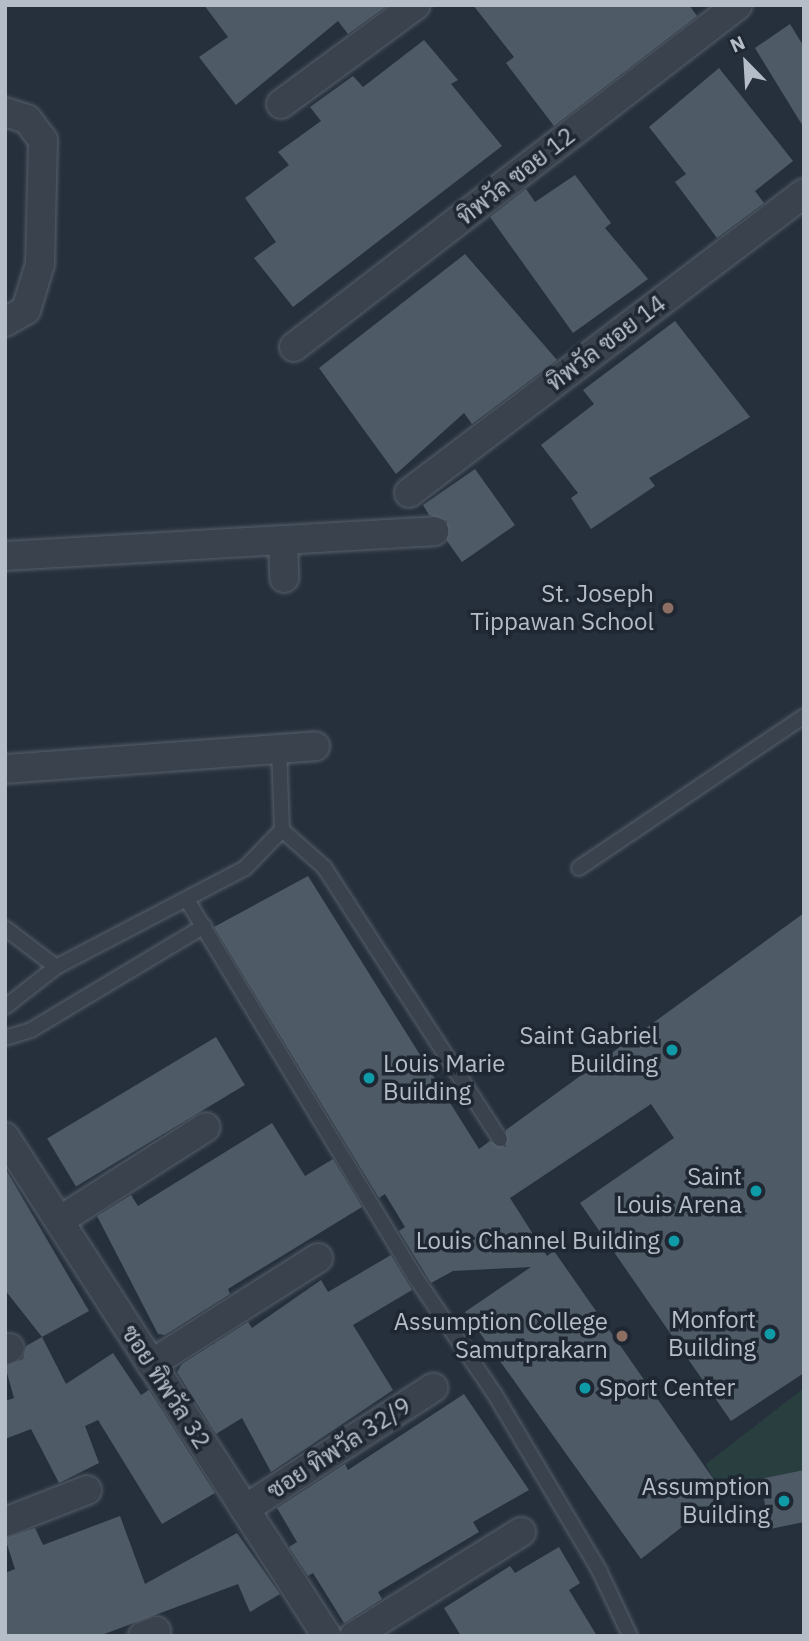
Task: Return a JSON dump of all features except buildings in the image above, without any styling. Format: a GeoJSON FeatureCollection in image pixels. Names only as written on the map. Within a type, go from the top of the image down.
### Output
{"type":"FeatureCollection","features":[{"type":"Feature","properties":{"kind":"street"},"geometry":{"type":"LineString","coordinates":[[281,104],[416,5]]}},
{"type":"Feature","properties":{"kind":"street","name":"ทิพวัล ซอย 12"},"geometry":{"type":"LineString","coordinates":[[294,348],[738,5]]}},
{"type":"Feature","properties":{"kind":"street"},"geometry":{"type":"LineString","coordinates":[[5,112],[27,119],[43,140],[40,264],[26,310],[5,322]]}},
{"type":"Feature","properties":{"kind":"street","name":"ทิพวัล ซอย 14"},"geometry":{"type":"LineString","coordinates":[[409,492],[804,193]]}},
{"type":"Feature","properties":{"kind":"street"},"geometry":{"type":"LineString","coordinates":[[5,556],[434,531]]}},
{"type":"Feature","properties":{"kind":"street"},"geometry":{"type":"LineString","coordinates":[[284,540],[284,578]]}},
{"type":"Feature","properties":{"kind":"street"},"geometry":{"type":"LineString","coordinates":[[5,769],[315,746]]}},
{"type":"Feature","properties":{"kind":"street"},"geometry":{"type":"LineString","coordinates":[[60,1221],[205,1127]]}},
{"type":"Feature","properties":{"kind":"street","name":"ซอย ทิพวัล 32"},"geometry":{"type":"LineString","coordinates":[[5,1138],[327,1636]]}},
{"type":"Feature","properties":{"kind":"street"},"geometry":{"type":"LineString","coordinates":[[151,1364],[318,1258]]}},
{"type":"Feature","properties":{"kind":"street","name":"ซอย ทิพวัล 32/9"},"geometry":{"type":"LineString","coordinates":[[245,1508],[433,1388]]}},
{"type":"Feature","properties":{"kind":"street"},"geometry":{"type":"LineString","coordinates":[[5,1522],[87,1490]]}},
{"type":"Feature","properties":{"kind":"street"},"geometry":{"type":"LineString","coordinates":[[354,1636],[521,1532]]}},
{"type":"Feature","properties":{"kind":"lane"},"geometry":{"type":"LineString","coordinates":[[579,868],[804,716]]}},
{"type":"Feature","properties":{"kind":"lane"},"geometry":{"type":"LineString","coordinates":[[5,1007],[56,967],[245,868],[282,830],[279,748]]}},
{"type":"Feature","properties":{"kind":"lane"},"geometry":{"type":"LineString","coordinates":[[282,830],[324,867],[500,1139]]}},
{"type":"Feature","properties":{"kind":"lane"},"geometry":{"type":"LineString","coordinates":[[187,900],[416,1278],[494,1393],[599,1570],[630,1636]]}},
{"type":"Feature","properties":{"kind":"lane"},"geometry":{"type":"LineString","coordinates":[[5,1038],[31,1030],[204,926]]}},
{"type":"Feature","properties":{"kind":"lane"},"geometry":{"type":"LineString","coordinates":[[5,928],[56,967]]}},
{"type":"Feature","properties":{"kind":"green space"},"geometry":{"type":"Polygon","coordinates":[[[804,1388],[804,1470],[760,1479],[714,1480],[706,1464],[804,1388]]]}},
{"type":"Feature","properties":{"kind":"place","name":"St. Joseph Tippawan School"},"geometry":{"type":"Point","coordinates":[668,608]}},
{"type":"Feature","properties":{"kind":"place","name":"Saint Gabriel Building"},"geometry":{"type":"Point","coordinates":[672,1050]}},
{"type":"Feature","properties":{"kind":"place","name":"Louis Marie Building"},"geometry":{"type":"Point","coordinates":[369,1078]}},
{"type":"Feature","properties":{"kind":"place","name":"Saint Louis Arena"},"geometry":{"type":"Point","coordinates":[756,1191]}},
{"type":"Feature","properties":{"kind":"place","name":"Louis Channel Building"},"geometry":{"type":"Point","coordinates":[674,1241]}},
{"type":"Feature","properties":{"kind":"place","name":"Monfort Building"},"geometry":{"type":"Point","coordinates":[770,1334]}},
{"type":"Feature","properties":{"kind":"place","name":"Assumption College Samutprakarn"},"geometry":{"type":"Point","coordinates":[622,1336]}},
{"type":"Feature","properties":{"kind":"place","name":"Sport Center"},"geometry":{"type":"Point","coordinates":[585,1388]}},
{"type":"Feature","properties":{"kind":"place","name":"Assumption Building"},"geometry":{"type":"Point","coordinates":[784,1501]}}]}
